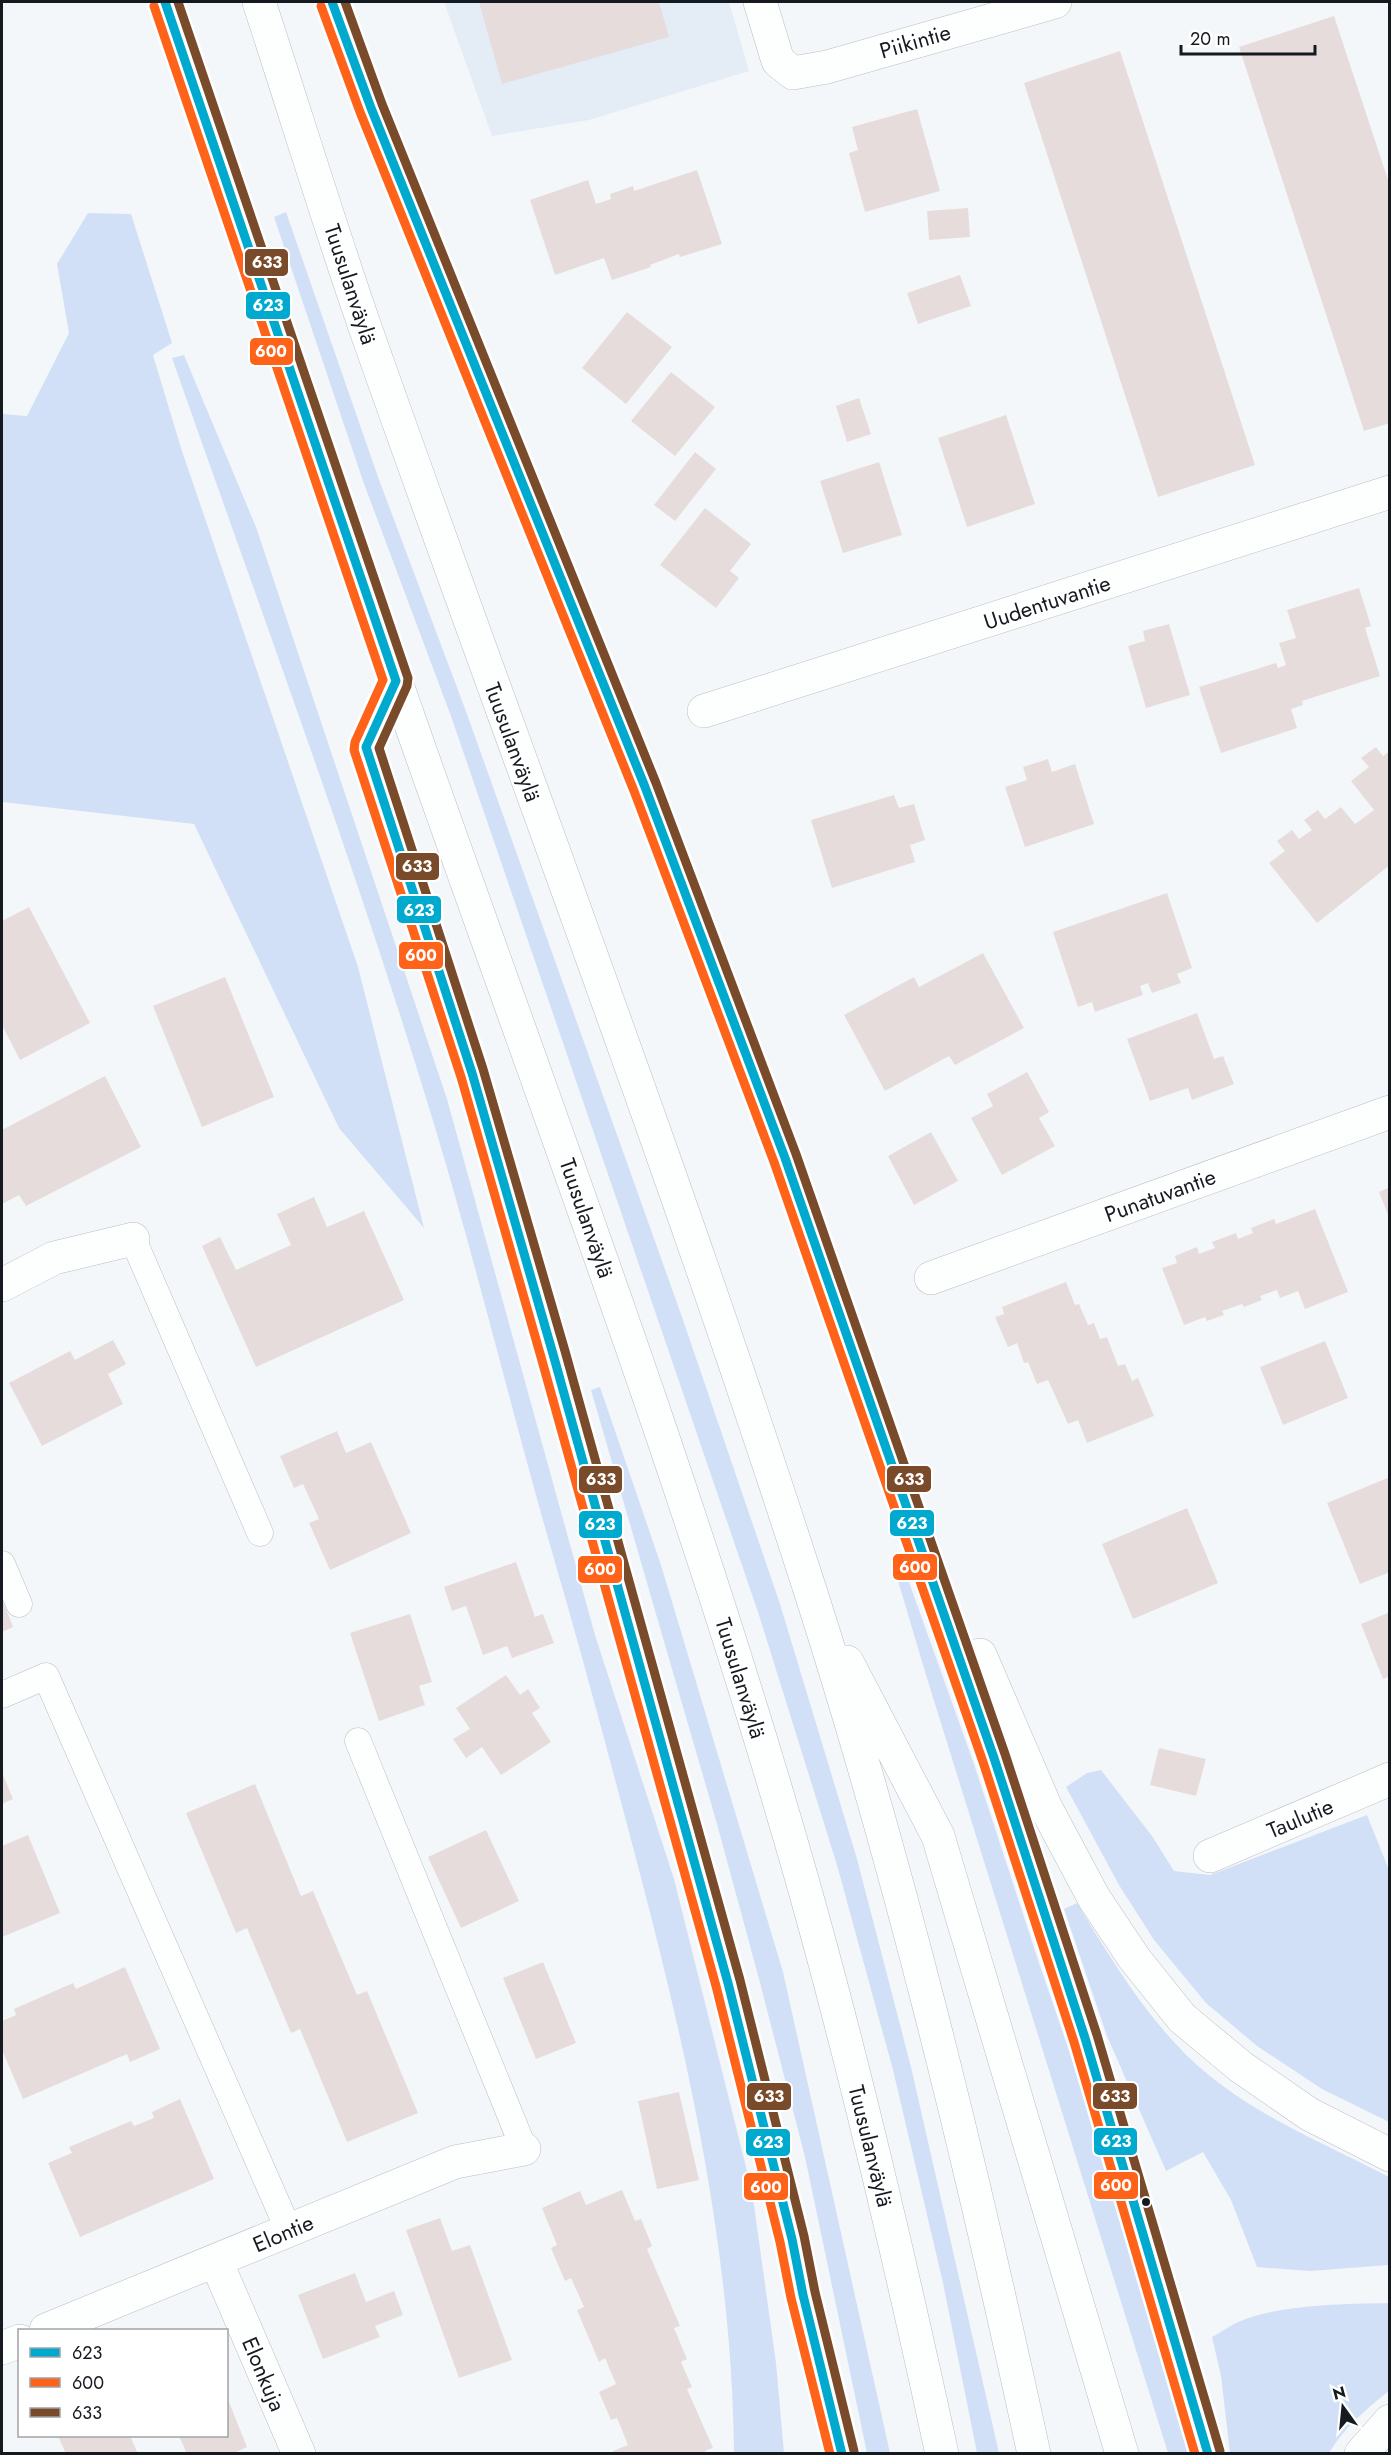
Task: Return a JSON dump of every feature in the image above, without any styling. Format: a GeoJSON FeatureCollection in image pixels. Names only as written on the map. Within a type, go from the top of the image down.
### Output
{"type":"FeatureCollection","features":[{"type":"Feature","properties":{"kind":"main road","name":"Tuusulanväylä"},"geometry":{"type":"LineString","coordinates":[[165,2],[396,681],[627,1335],[727,1632],[801,1875],[855,2079],[907,2291],[942,2454]]}},
{"type":"Feature","properties":{"kind":"main road","name":"Tuusulanväylä"},"geometry":{"type":"LineString","coordinates":[[259,2],[364,325],[714,1305],[811,1593],[888,1850],[944,2058],[1034,2454]]}},
{"type":"Feature","properties":{"kind":"main road"},"geometry":{"type":"LineString","coordinates":[[332,2],[371,108],[645,787],[786,1158],[994,1758],[1085,2038],[1208,2454]]}},
{"type":"Feature","properties":{"kind":"main road","name":"Piikintie"},"geometry":{"type":"LineString","coordinates":[[760,2],[778,61],[793,73],[827,67],[1055,2]]}},
{"type":"Feature","properties":{"kind":"main road","name":"Uudentuvantie"},"geometry":{"type":"LineString","coordinates":[[704,711],[1389,492]]}},
{"type":"Feature","properties":{"kind":"main road"},"geometry":{"type":"LineString","coordinates":[[396,681],[366,747],[472,1072],[553,1354],[728,1983],[792,2239],[802,2295],[842,2454]]}},
{"type":"Feature","properties":{"kind":"main road","name":"Punatuvantie"},"geometry":{"type":"LineString","coordinates":[[931,1278],[1389,1112]]}},
{"type":"Feature","properties":{"kind":"main road"},"geometry":{"type":"LineString","coordinates":[[2,1285],[54,1258],[133,1239]]}},
{"type":"Feature","properties":{"kind":"main road"},"geometry":{"type":"LineString","coordinates":[[853,1352],[1019,1750],[1046,1808],[1094,1898],[1134,1958],[1182,2018],[1241,2067],[1309,2114],[1389,2155]]}},
{"type":"Feature","properties":{"kind":"main road"},"geometry":{"type":"LineString","coordinates":[[811,1593],[938,1836],[1122,2454]]}},
{"type":"Feature","properties":{"kind":"main road","name":"Taulutie"},"geometry":{"type":"LineString","coordinates":[[1210,1856],[1389,1779]]}},
{"type":"Feature","properties":{"kind":"main road","name":"Elontie"},"geometry":{"type":"LineString","coordinates":[[51,2329],[455,2162],[524,2149]]}},
{"type":"Feature","properties":{"kind":"main road","name":"Elonkuja"},"geometry":{"type":"LineString","coordinates":[[216,2261],[298,2454]]}},
{"type":"Feature","properties":{"kind":"main road"},"geometry":{"type":"LineString","coordinates":[[802,2295],[818,2454]]}},
{"type":"Feature","properties":{"kind":"main road"},"geometry":{"type":"LineString","coordinates":[[2,2348],[18,2342]]}},
{"type":"Feature","properties":{"kind":"main road"},"geometry":{"type":"LineString","coordinates":[[1361,2454],[1389,2421]]}},
{"type":"Feature","properties":{"kind":"lane"},"geometry":{"type":"LineString","coordinates":[[133,1239],[260,1533]]}},
{"type":"Feature","properties":{"kind":"lane"},"geometry":{"type":"LineString","coordinates":[[2,1564],[19,1604]]}},
{"type":"Feature","properties":{"kind":"lane"},"geometry":{"type":"LineString","coordinates":[[2,1695],[46,1676],[290,2231]]}},
{"type":"Feature","properties":{"kind":"lane"},"geometry":{"type":"LineString","coordinates":[[358,1741],[524,2149]]}},
{"type":"Feature","properties":{"kind":"shaded area"},"geometry":{"type":"Polygon","coordinates":[[[444,2],[729,2],[749,71],[589,120],[492,136],[444,2]]]}},
{"type":"Feature","properties":{"kind":"shaded area"},"geometry":{"type":"Polygon","coordinates":[[[286,212],[378,477],[467,714],[682,1317],[780,1604],[857,1859],[911,2067],[999,2453],[977,2453],[943,2283],[893,2070],[837,1865],[758,1612],[452,719],[363,481],[274,217],[286,212]]]}},
{"type":"Feature","properties":{"kind":"shaded area"},"geometry":{"type":"Polygon","coordinates":[[[88,213],[131,214],[172,343],[153,355],[181,448],[358,967],[424,1228],[339,1128],[194,824],[2,802],[2,414],[27,416],[69,333],[57,264],[88,213]]]}},
{"type":"Feature","properties":{"kind":"shaded area"},"geometry":{"type":"Polygon","coordinates":[[[184,355],[256,527],[447,1099],[595,1635],[674,1879],[752,2191],[776,2363],[784,2453],[734,2453],[725,2300],[703,2149],[671,1999],[634,1851],[434,1124],[373,931],[172,358],[184,355]]]}},
{"type":"Feature","properties":{"kind":"shaded area"},"geometry":{"type":"Polygon","coordinates":[[[600,1387],[661,1565],[783,1972],[890,2453],[867,2453],[805,2157],[717,1824],[591,1390],[600,1387]]]}},
{"type":"Feature","properties":{"kind":"shaded area"},"geometry":{"type":"Polygon","coordinates":[[[900,1557],[974,1764],[1107,2161],[1191,2453],[1168,2453],[926,1675],[893,1564],[900,1557]]]}},
{"type":"Feature","properties":{"kind":"shaded area"},"geometry":{"type":"Polygon","coordinates":[[[1101,1770],[1152,1836],[1174,1871],[1210,1875],[1367,1815],[1389,1870],[1389,2122],[1322,2089],[1257,2046],[1206,2003],[1154,1940],[1119,1885],[1066,1787],[1087,1773],[1101,1770]]]}},
{"type":"Feature","properties":{"kind":"shaded area"},"geometry":{"type":"Polygon","coordinates":[[[1077,1903],[1136,1996],[1171,2039],[1210,2076],[1274,2119],[1389,2177],[1389,2265],[1310,2271],[1257,2267],[1231,2200],[1203,2152],[1166,2171],[1107,2036],[1064,1909],[1077,1903]]]}},
{"type":"Feature","properties":{"kind":"shaded area"},"geometry":{"type":"Polygon","coordinates":[[[1389,2303],[1389,2391],[1356,2419],[1329,2453],[1230,2453],[1221,2376],[1212,2337],[1236,2323],[1271,2312],[1311,2306],[1389,2303]]]}},
{"type":"Feature","properties":{"kind":"building"},"geometry":{"type":"Polygon","coordinates":[[[479,2],[659,2],[669,37],[502,84],[479,2]]]}},
{"type":"Feature","properties":{"kind":"building"},"geometry":{"type":"Polygon","coordinates":[[[1334,16],[1390,186],[1390,423],[1364,431],[1239,47],[1334,16]]]}},
{"type":"Feature","properties":{"kind":"building"},"geometry":{"type":"Polygon","coordinates":[[[1120,51],[1255,465],[1158,497],[1024,83],[1120,51]]]}},
{"type":"Feature","properties":{"kind":"building"},"geometry":{"type":"Polygon","coordinates":[[[917,109],[940,191],[865,212],[849,153],[858,150],[852,127],[917,109]]]}},
{"type":"Feature","properties":{"kind":"building"},"geometry":{"type":"Polygon","coordinates":[[[697,170],[722,244],[680,257],[679,254],[650,265],[651,267],[612,280],[604,258],[555,275],[530,200],[588,180],[596,204],[611,199],[610,194],[633,186],[634,191],[697,170]]]}},
{"type":"Feature","properties":{"kind":"building"},"geometry":{"type":"Polygon","coordinates":[[[968,208],[970,237],[929,240],[927,211],[968,208]]]}},
{"type":"Feature","properties":{"kind":"building"},"geometry":{"type":"Polygon","coordinates":[[[960,275],[971,306],[918,324],[907,293],[960,275]]]}},
{"type":"Feature","properties":{"kind":"building"},"geometry":{"type":"Polygon","coordinates":[[[627,312],[672,347],[626,404],[582,368],[627,312]]]}},
{"type":"Feature","properties":{"kind":"building"},"geometry":{"type":"Polygon","coordinates":[[[671,372],[715,407],[675,456],[631,421],[671,372]]]}},
{"type":"Feature","properties":{"kind":"building"},"geometry":{"type":"Polygon","coordinates":[[[859,398],[871,434],[847,442],[836,406],[859,398]]]}},
{"type":"Feature","properties":{"kind":"building"},"geometry":{"type":"Polygon","coordinates":[[[1006,415],[1035,504],[967,527],[938,438],[1006,415]]]}},
{"type":"Feature","properties":{"kind":"building"},"geometry":{"type":"Polygon","coordinates":[[[695,452],[716,469],[675,521],[654,505],[695,452]]]}},
{"type":"Feature","properties":{"kind":"building"},"geometry":{"type":"Polygon","coordinates":[[[879,462],[902,535],[843,553],[820,481],[879,462]]]}},
{"type":"Feature","properties":{"kind":"building"},"geometry":{"type":"Polygon","coordinates":[[[705,508],[751,544],[730,571],[739,578],[716,608],[660,565],[705,508]]]}},
{"type":"Feature","properties":{"kind":"building"},"geometry":{"type":"Polygon","coordinates":[[[1359,588],[1371,626],[1365,628],[1380,676],[1302,701],[1303,705],[1291,709],[1297,728],[1221,753],[1199,687],[1276,663],[1278,668],[1286,665],[1279,643],[1296,638],[1287,610],[1359,588]]]}},
{"type":"Feature","properties":{"kind":"building"},"geometry":{"type":"Polygon","coordinates":[[[1169,624],[1190,695],[1146,708],[1128,646],[1145,641],[1143,631],[1169,624]]]}},
{"type":"Feature","properties":{"kind":"building"},"geometry":{"type":"Polygon","coordinates":[[[1376,747],[1383,756],[1390,751],[1390,865],[1317,923],[1269,863],[1285,851],[1277,841],[1292,830],[1299,839],[1312,830],[1304,820],[1318,810],[1325,819],[1341,807],[1355,824],[1374,810],[1351,781],[1369,767],[1361,758],[1376,747]]]}},
{"type":"Feature","properties":{"kind":"building"},"geometry":{"type":"Polygon","coordinates":[[[1048,759],[1052,772],[1075,764],[1094,824],[1025,847],[1005,787],[1027,780],[1023,767],[1048,759]]]}},
{"type":"Feature","properties":{"kind":"building"},"geometry":{"type":"Polygon","coordinates":[[[894,795],[899,808],[914,804],[925,840],[910,845],[915,862],[832,888],[811,820],[894,795]]]}},
{"type":"Feature","properties":{"kind":"building"},"geometry":{"type":"Polygon","coordinates":[[[1167,893],[1192,968],[1177,974],[1181,983],[1152,993],[1148,983],[1140,986],[1143,995],[1095,1012],[1092,1002],[1078,1007],[1053,932],[1167,893]]]}},
{"type":"Feature","properties":{"kind":"building"},"geometry":{"type":"Polygon","coordinates":[[[29,907],[90,1023],[20,1060],[2,1025],[2,921],[29,907]]]}},
{"type":"Feature","properties":{"kind":"building"},"geometry":{"type":"Polygon","coordinates":[[[983,953],[1024,1028],[955,1065],[949,1056],[885,1091],[844,1015],[914,977],[919,987],[983,953]]]}},
{"type":"Feature","properties":{"kind":"building"},"geometry":{"type":"Polygon","coordinates":[[[225,977],[274,1097],[202,1127],[153,1006],[225,977]]]}},
{"type":"Feature","properties":{"kind":"building"},"geometry":{"type":"Polygon","coordinates":[[[1197,1013],[1214,1059],[1223,1056],[1234,1084],[1192,1100],[1188,1088],[1150,1101],[1127,1039],[1197,1013]]]}},
{"type":"Feature","properties":{"kind":"building"},"geometry":{"type":"Polygon","coordinates":[[[1027,1072],[1049,1112],[1039,1118],[1055,1146],[1002,1175],[971,1118],[993,1106],[987,1094],[1027,1072]]]}},
{"type":"Feature","properties":{"kind":"building"},"geometry":{"type":"Polygon","coordinates":[[[105,1076],[141,1147],[26,1206],[19,1195],[2,1204],[2,1130],[105,1076]]]}},
{"type":"Feature","properties":{"kind":"building"},"geometry":{"type":"Polygon","coordinates":[[[931,1132],[958,1181],[914,1205],[888,1156],[931,1132]]]}},
{"type":"Feature","properties":{"kind":"building"},"geometry":{"type":"Polygon","coordinates":[[[1390,1187],[1390,1217],[1389,1217],[1379,1192],[1390,1187]]]}},
{"type":"Feature","properties":{"kind":"building"},"geometry":{"type":"Polygon","coordinates":[[[314,1197],[327,1227],[364,1211],[404,1300],[256,1367],[202,1246],[220,1237],[236,1270],[291,1245],[277,1214],[314,1197]]]}},
{"type":"Feature","properties":{"kind":"building"},"geometry":{"type":"Polygon","coordinates":[[[1315,1209],[1348,1292],[1305,1309],[1298,1291],[1280,1298],[1277,1290],[1260,1296],[1262,1300],[1244,1307],[1242,1304],[1222,1311],[1224,1315],[1207,1321],[1205,1317],[1184,1325],[1162,1268],[1177,1263],[1175,1256],[1197,1247],[1199,1254],[1215,1248],[1212,1242],[1236,1233],[1238,1239],[1253,1233],[1251,1228],[1274,1219],[1276,1224],[1315,1209]]]}},
{"type":"Feature","properties":{"kind":"building"},"geometry":{"type":"Polygon","coordinates":[[[1066,1282],[1075,1305],[1079,1304],[1088,1325],[1094,1323],[1100,1339],[1107,1337],[1118,1366],[1125,1364],[1132,1381],[1138,1378],[1154,1416],[1087,1443],[1078,1420],[1068,1424],[1048,1380],[1037,1384],[1028,1362],[1024,1363],[1017,1343],[1008,1347],[995,1317],[1004,1314],[1002,1307],[1066,1282]]]}},
{"type":"Feature","properties":{"kind":"building"},"geometry":{"type":"Polygon","coordinates":[[[113,1340],[126,1364],[108,1374],[123,1404],[42,1446],[9,1383],[70,1351],[75,1360],[113,1340]]]}},
{"type":"Feature","properties":{"kind":"building"},"geometry":{"type":"Polygon","coordinates":[[[1325,1341],[1348,1398],[1283,1425],[1260,1367],[1325,1341]]]}},
{"type":"Feature","properties":{"kind":"building"},"geometry":{"type":"Polygon","coordinates":[[[337,1431],[346,1453],[371,1442],[411,1533],[330,1570],[309,1523],[319,1519],[303,1484],[294,1488],[280,1456],[337,1431]]]}},
{"type":"Feature","properties":{"kind":"building"},"geometry":{"type":"Polygon","coordinates":[[[1390,1477],[1390,1572],[1360,1584],[1327,1503],[1390,1477]]]}},
{"type":"Feature","properties":{"kind":"building"},"geometry":{"type":"Polygon","coordinates":[[[1187,1508],[1218,1583],[1133,1619],[1102,1544],[1187,1508]]]}},
{"type":"Feature","properties":{"kind":"building"},"geometry":{"type":"Polygon","coordinates":[[[516,1562],[535,1617],[543,1614],[554,1643],[512,1658],[507,1646],[483,1655],[466,1606],[452,1611],[444,1587],[516,1562]]]}},
{"type":"Feature","properties":{"kind":"building"},"geometry":{"type":"Polygon","coordinates":[[[2,1599],[13,1627],[2,1632],[2,1599]]]}},
{"type":"Feature","properties":{"kind":"building"},"geometry":{"type":"Polygon","coordinates":[[[1390,1612],[1390,1676],[1383,1679],[1361,1624],[1390,1612]]]}},
{"type":"Feature","properties":{"kind":"building"},"geometry":{"type":"Polygon","coordinates":[[[410,1614],[432,1682],[419,1686],[425,1705],[379,1721],[350,1633],[410,1614]]]}},
{"type":"Feature","properties":{"kind":"building"},"geometry":{"type":"Polygon","coordinates":[[[506,1675],[520,1695],[528,1689],[540,1708],[532,1713],[551,1742],[501,1775],[482,1747],[466,1758],[453,1739],[470,1729],[456,1708],[506,1675]]]}},
{"type":"Feature","properties":{"kind":"building"},"geometry":{"type":"Polygon","coordinates":[[[1159,1748],[1206,1759],[1196,1796],[1150,1785],[1159,1748]]]}},
{"type":"Feature","properties":{"kind":"building"},"geometry":{"type":"Polygon","coordinates":[[[2,1772],[13,1799],[2,1804],[2,1772]]]}},
{"type":"Feature","properties":{"kind":"building"},"geometry":{"type":"Polygon","coordinates":[[[255,1784],[301,1896],[313,1891],[357,1995],[367,1991],[418,2113],[347,2142],[300,2029],[291,2033],[247,1928],[236,1933],[186,1813],[255,1784]]]}},
{"type":"Feature","properties":{"kind":"building"},"geometry":{"type":"Polygon","coordinates":[[[486,1830],[519,1901],[461,1928],[428,1857],[486,1830]]]}},
{"type":"Feature","properties":{"kind":"building"},"geometry":{"type":"Polygon","coordinates":[[[28,1835],[60,1913],[2,1937],[2,1846],[28,1835]]]}},
{"type":"Feature","properties":{"kind":"building"},"geometry":{"type":"Polygon","coordinates":[[[543,1962],[576,2043],[536,2059],[503,1978],[543,1962]]]}},
{"type":"Feature","properties":{"kind":"building"},"geometry":{"type":"Polygon","coordinates":[[[125,1967],[160,2049],[130,2062],[127,2054],[23,2099],[2,2050],[2,2021],[16,2015],[14,2009],[73,1983],[76,1989],[125,1967]]]}},
{"type":"Feature","properties":{"kind":"building"},"geometry":{"type":"Polygon","coordinates":[[[679,2092],[699,2180],[657,2189],[638,2101],[679,2092]]]}},
{"type":"Feature","properties":{"kind":"building"},"geometry":{"type":"Polygon","coordinates":[[[180,2099],[214,2179],[80,2237],[48,2163],[72,2153],[69,2147],[131,2121],[134,2126],[154,2118],[152,2112],[180,2099]]]}},
{"type":"Feature","properties":{"kind":"building"},"geometry":{"type":"Polygon","coordinates":[[[622,2190],[635,2221],[641,2219],[652,2246],[647,2249],[680,2326],[674,2328],[687,2359],[681,2362],[692,2387],[687,2389],[713,2448],[705,2451],[706,2454],[614,2454],[613,2451],[628,2445],[617,2418],[611,2420],[599,2392],[616,2384],[605,2358],[599,2362],[577,2310],[584,2307],[571,2278],[565,2281],[551,2248],[557,2245],[542,2208],[580,2191],[586,2205],[622,2190]]]}},
{"type":"Feature","properties":{"kind":"building"},"geometry":{"type":"Polygon","coordinates":[[[440,2218],[452,2251],[470,2245],[512,2360],[459,2378],[406,2230],[440,2218]]]}},
{"type":"Feature","properties":{"kind":"building"},"geometry":{"type":"Polygon","coordinates":[[[355,2273],[366,2302],[394,2291],[403,2315],[375,2326],[380,2337],[323,2359],[298,2295],[355,2273]]]}},
{"type":"Feature","properties":{"kind":"building"},"geometry":{"type":"Polygon","coordinates":[[[228,2400],[247,2447],[232,2454],[187,2454],[179,2437],[228,2437],[228,2400]]]}},
{"type":"Feature","properties":{"kind":"building"},"geometry":{"type":"Polygon","coordinates":[[[58,2437],[130,2437],[138,2454],[66,2454],[58,2437]]]}},
{"type":"Feature","properties":{"kind":"transit line","name":"623"},"geometry":{"type":"LineString","coordinates":[[165,2],[396,681],[366,747],[472,1073],[553,1354],[728,1983],[792,2239],[803,2295],[842,2454]]}},
{"type":"Feature","properties":{"kind":"transit line","name":"633"},"geometry":{"type":"LineString","coordinates":[[178,2],[408,678],[407,686],[379,748],[483,1069],[565,1351],[740,1980],[804,2236],[815,2292],[854,2451]]}},
{"type":"Feature","properties":{"kind":"transit line","name":"623"},"geometry":{"type":"LineString","coordinates":[[332,2],[371,108],[645,787],[785,1158],[994,1758],[1085,2038],[1208,2454]]}},
{"type":"Feature","properties":{"kind":"transit line","name":"633"},"geometry":{"type":"LineString","coordinates":[[345,2],[382,104],[656,783],[796,1154],[1005,1754],[1097,2035],[1220,2451]]}},
{"type":"Feature","properties":{"kind":"transit line","name":"600"},"geometry":{"type":"LineString","coordinates":[[154,6],[383,680],[355,742],[354,750],[461,1077],[541,1357],[716,1986],[830,2454]]}},
{"type":"Feature","properties":{"kind":"transit line","name":"600"},"geometry":{"type":"LineString","coordinates":[[321,6],[360,112],[634,791],[774,1162],[983,1762],[1074,2042],[1195,2454]]}}]}
